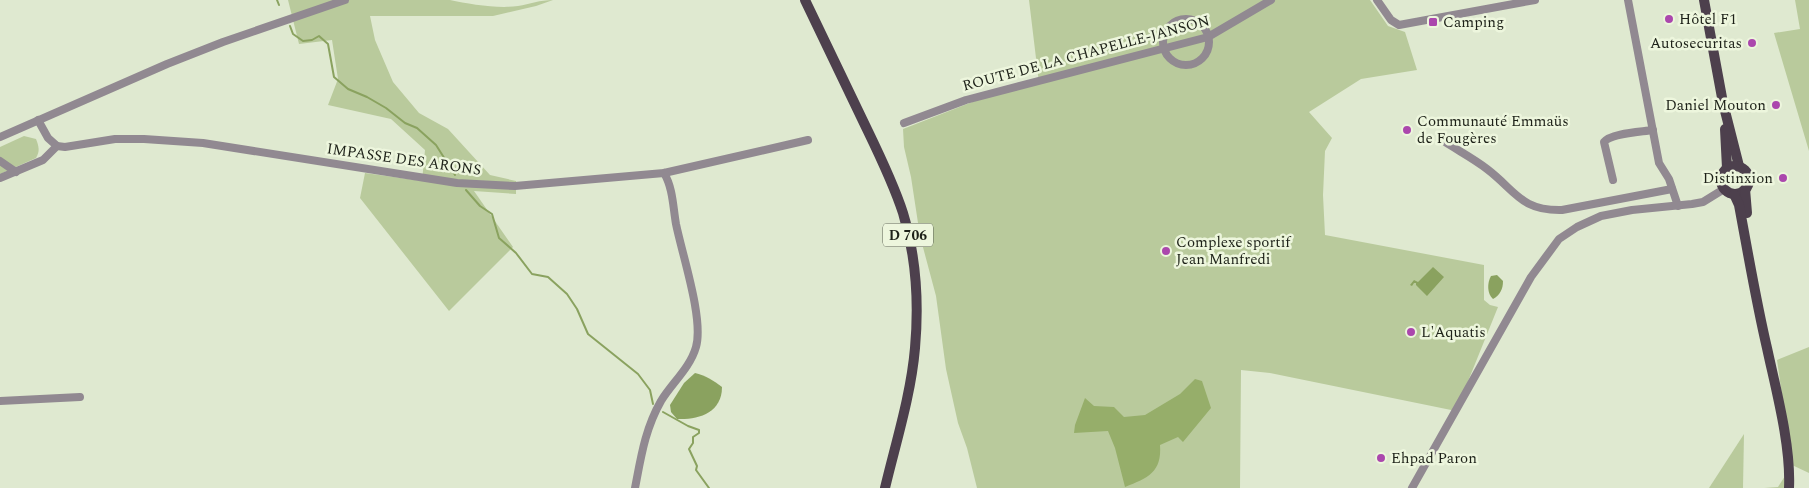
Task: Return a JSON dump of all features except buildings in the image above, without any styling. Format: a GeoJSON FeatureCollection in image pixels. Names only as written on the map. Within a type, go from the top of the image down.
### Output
{"type":"FeatureCollection","features":[{"type":"Feature","properties":{"kind":"main road","name":"D 706"},"geometry":{"type":"LineString","coordinates":[[806,0],[887,172],[903,213],[911,249],[917,306],[915,349],[910,386],[885,488]]}},
{"type":"Feature","properties":{"kind":"main road"},"geometry":{"type":"LineString","coordinates":[[1704,0],[1723,103],[1739,166],[1748,176],[1748,185],[1745,190],[1740,193],[1729,192]]}},
{"type":"Feature","properties":{"kind":"main road"},"geometry":{"type":"LineString","coordinates":[[1723,103],[1727,168],[1721,176],[1721,185],[1739,205],[1766,348],[1774,376]]}},
{"type":"Feature","properties":{"kind":"main road"},"geometry":{"type":"LineString","coordinates":[[1727,168],[1739,166]]}},
{"type":"Feature","properties":{"kind":"main road"},"geometry":{"type":"LineString","coordinates":[[1745,190],[1745,204],[1763,298],[1787,451],[1789,488]]}},
{"type":"Feature","properties":{"kind":"street"},"geometry":{"type":"LineString","coordinates":[[0,137],[167,64],[345,0]]}},
{"type":"Feature","properties":{"kind":"street","name":"ROUTE DE LA CHAPELLE-JANSON"},"geometry":{"type":"LineString","coordinates":[[904,123],[966,100],[1208,36],[1271,0]]}},
{"type":"Feature","properties":{"kind":"street"},"geometry":{"type":"LineString","coordinates":[[1377,0],[1391,20],[1399,25],[1535,0]]}},
{"type":"Feature","properties":{"kind":"street"},"geometry":{"type":"LineString","coordinates":[[1628,0],[1659,163],[1678,206]]}},
{"type":"Feature","properties":{"kind":"street"},"geometry":{"type":"LineString","coordinates":[[1180,20],[1194,21],[1200,24],[1208,36],[1207,52],[1202,59],[1188,66],[1172,61],[1166,56],[1163,48],[1164,34],[1173,23],[1180,20]]}},
{"type":"Feature","properties":{"kind":"street"},"geometry":{"type":"LineString","coordinates":[[0,178],[43,160],[56,146],[45,134],[38,120]]}},
{"type":"Feature","properties":{"kind":"street"},"geometry":{"type":"LineString","coordinates":[[1614,180],[1604,142],[1607,138],[1653,130]]}},
{"type":"Feature","properties":{"kind":"street","name":"IMPASSE DES ARONS"},"geometry":{"type":"LineString","coordinates":[[56,146],[66,147],[115,139],[203,143],[457,183],[515,186],[664,173],[808,140]]}},
{"type":"Feature","properties":{"kind":"street"},"geometry":{"type":"LineString","coordinates":[[1445,142],[1487,170],[1524,202],[1545,210],[1570,208],[1672,189]]}},
{"type":"Feature","properties":{"kind":"street"},"geometry":{"type":"LineString","coordinates":[[0,161],[16,172]]}},
{"type":"Feature","properties":{"kind":"street"},"geometry":{"type":"LineString","coordinates":[[635,488],[641,451],[648,427],[662,400],[693,356],[698,336],[690,283],[676,224],[669,181],[664,173]]}},
{"type":"Feature","properties":{"kind":"street"},"geometry":{"type":"LineString","coordinates":[[1412,488],[1531,276],[1559,239],[1577,227],[1601,216],[1632,210],[1703,202],[1729,192]]}},
{"type":"Feature","properties":{"kind":"street"},"geometry":{"type":"LineString","coordinates":[[0,401],[80,397]]}},
{"type":"Feature","properties":{"kind":"shaded area"},"geometry":{"type":"Polygon","coordinates":[[[288,0],[450,0],[502,7],[553,0],[493,16],[370,16],[375,40],[393,82],[419,113],[448,129],[490,175],[516,181],[516,194],[474,191],[513,247],[449,311],[360,198],[365,173],[422,181],[425,150],[391,119],[328,105],[338,79],[332,40],[299,44],[288,0]]]}},
{"type":"Feature","properties":{"kind":"shaded area","name":"Complexe sportif Jean Manfredi"},"geometry":{"type":"Polygon","coordinates":[[[1029,0],[1370,0],[1388,26],[1405,32],[1417,70],[1361,79],[1309,112],[1332,138],[1325,151],[1323,195],[1325,235],[1484,265],[1484,300],[1490,305],[1498,307],[1456,411],[1270,373],[1241,370],[1240,488],[977,488],[967,448],[958,423],[946,369],[936,296],[920,236],[911,177],[904,147],[903,129],[980,99],[1039,83],[1029,0]]]}},
{"type":"Feature","properties":{"kind":"shaded area"},"geometry":{"type":"Polygon","coordinates":[[[1795,0],[1809,0],[1809,151],[1774,33],[1800,29],[1795,0]]]}},
{"type":"Feature","properties":{"kind":"shaded area"},"geometry":{"type":"Polygon","coordinates":[[[24,136],[36,139],[39,149],[36,158],[0,174],[0,147],[24,136]]]}},
{"type":"Feature","properties":{"kind":"shaded area"},"geometry":{"type":"Polygon","coordinates":[[[1433,267],[1444,277],[1427,296],[1416,283],[1412,286],[1410,285],[1414,280],[1418,282],[1433,267]]]}},
{"type":"Feature","properties":{"kind":"shaded area"},"geometry":{"type":"Polygon","coordinates":[[[1497,275],[1503,281],[1502,287],[1499,294],[1493,299],[1488,288],[1489,282],[1491,276],[1497,275]]]}},
{"type":"Feature","properties":{"kind":"shaded area"},"geometry":{"type":"Polygon","coordinates":[[[1809,347],[1809,473],[1792,465],[1777,360],[1809,347]]]}},
{"type":"Feature","properties":{"kind":"shaded area"},"geometry":{"type":"Polygon","coordinates":[[[695,373],[709,378],[722,387],[721,396],[718,403],[707,413],[693,418],[677,419],[671,412],[670,405],[684,383],[695,373]]]}},
{"type":"Feature","properties":{"kind":"shaded area"},"geometry":{"type":"Polygon","coordinates":[[[1195,379],[1202,381],[1211,408],[1183,442],[1178,437],[1160,445],[1159,462],[1156,468],[1147,477],[1133,484],[1125,487],[1115,448],[1108,431],[1074,433],[1085,398],[1094,406],[1114,407],[1124,417],[1145,415],[1180,394],[1195,379]]]}},
{"type":"Feature","properties":{"kind":"shaded area"},"geometry":{"type":"Polygon","coordinates":[[[1744,434],[1743,488],[1709,488],[1744,434]]]}},
{"type":"Feature","properties":{"kind":"shaded area"},"geometry":{"type":"Polygon","coordinates":[[[1792,465],[1791,488],[1764,488],[1778,487],[1792,465]]]}},
{"type":"Feature","properties":{"kind":"waterway"},"geometry":{"type":"LineString","coordinates":[[277,0],[279,5]]}},
{"type":"Feature","properties":{"kind":"waterway"},"geometry":{"type":"LineString","coordinates":[[290,26],[293,34],[303,41],[312,40],[319,36],[328,44],[334,77],[348,89],[367,97],[386,108],[405,123],[417,128],[436,145],[455,175]]}},
{"type":"Feature","properties":{"kind":"waterway"},"geometry":{"type":"LineString","coordinates":[[466,190],[480,206],[492,214],[499,238],[516,253],[532,274],[548,277],[567,294],[577,309],[588,334],[638,374],[650,390],[653,404]]}},
{"type":"Feature","properties":{"kind":"waterway"},"geometry":{"type":"LineString","coordinates":[[663,412],[699,430],[699,433],[693,437],[693,443],[689,449],[697,466],[696,470],[709,488]]}},
{"type":"Feature","properties":{"kind":"place","name":"Hôtel F1"},"geometry":{"type":"Point","coordinates":[1669,19]}},
{"type":"Feature","properties":{"kind":"place","name":"Camping"},"geometry":{"type":"Point","coordinates":[1433,22]}},
{"type":"Feature","properties":{"kind":"place","name":"Autosecuritas"},"geometry":{"type":"Point","coordinates":[1752,43]}},
{"type":"Feature","properties":{"kind":"place","name":"Daniel Mouton"},"geometry":{"type":"Point","coordinates":[1776,105]}},
{"type":"Feature","properties":{"kind":"place","name":"Communauté Emmaüs de Fougères"},"geometry":{"type":"Point","coordinates":[1407,130]}},
{"type":"Feature","properties":{"kind":"place","name":"Distinxion"},"geometry":{"type":"Point","coordinates":[1783,178]}},
{"type":"Feature","properties":{"kind":"place","name":"Complexe sportif Jean Manfredi"},"geometry":{"type":"Point","coordinates":[1166,251]}},
{"type":"Feature","properties":{"kind":"place","name":"L'Aquatis"},"geometry":{"type":"Point","coordinates":[1411,332]}},
{"type":"Feature","properties":{"kind":"place","name":"Ehpad Paron"},"geometry":{"type":"Point","coordinates":[1381,458]}}]}
